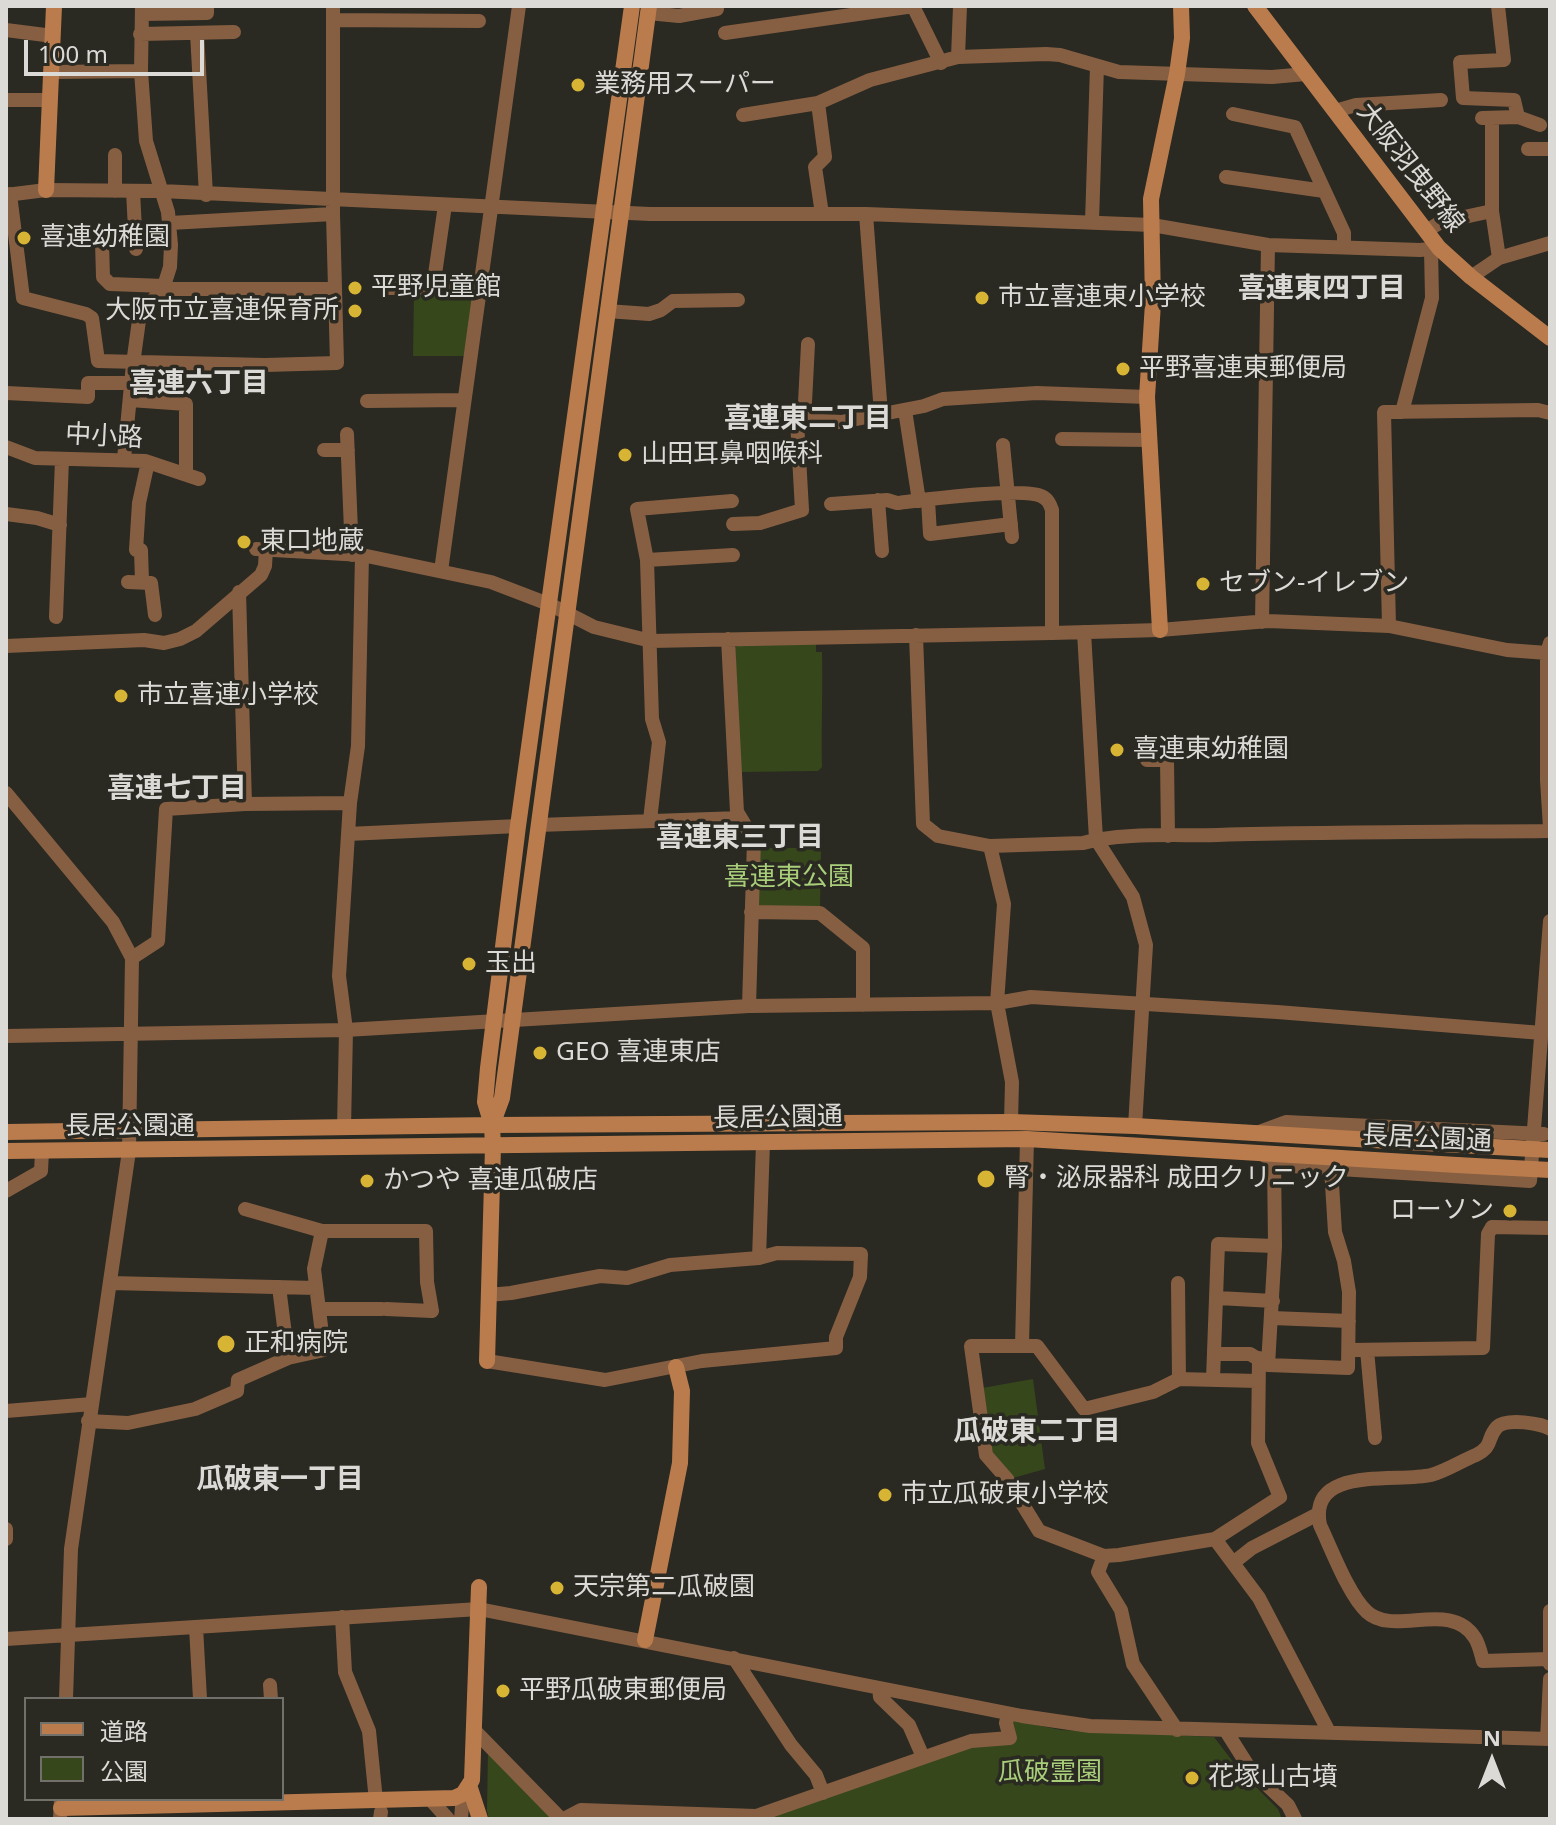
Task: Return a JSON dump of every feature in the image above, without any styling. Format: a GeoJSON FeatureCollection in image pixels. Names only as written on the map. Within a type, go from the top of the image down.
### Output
{"type":"FeatureCollection","features":[{"type":"Feature","properties":{"kind":"street"},"geometry":{"type":"LineString","coordinates":[[46,190],[54,6]]}},
{"type":"Feature","properties":{"kind":"street"},"geometry":{"type":"LineString","coordinates":[[124,459],[140,313],[164,287],[170,267],[170,223],[146,141],[141,71],[142,10],[207,13],[207,6]]}},
{"type":"Feature","properties":{"kind":"street"},"geometry":{"type":"LineString","coordinates":[[357,21],[369,6]]}},
{"type":"Feature","properties":{"kind":"street"},"geometry":{"type":"LineString","coordinates":[[441,571],[519,6]]}},
{"type":"Feature","properties":{"kind":"street"},"geometry":{"type":"LineString","coordinates":[[725,33],[914,6],[941,63]]}},
{"type":"Feature","properties":{"kind":"street"},"geometry":{"type":"LineString","coordinates":[[958,57],[960,6]]}},
{"type":"Feature","properties":{"kind":"street"},"geometry":{"type":"LineString","coordinates":[[1160,630],[1147,397],[1153,303],[1151,199],[1177,74],[1182,38],[1181,6]]}},
{"type":"Feature","properties":{"kind":"street","name":"大阪羽曳野線"},"geometry":{"type":"LineString","coordinates":[[1255,6],[1426,231],[1435,249],[1550,338]]}},
{"type":"Feature","properties":{"kind":"street"},"geometry":{"type":"LineString","coordinates":[[1498,6],[1504,60],[1460,62],[1463,98],[1514,100],[1518,117]]}},
{"type":"Feature","properties":{"kind":"street"},"geometry":{"type":"LineString","coordinates":[[492,1125],[502,1098],[538,825],[558,609],[643,8],[679,16],[717,9]]}},
{"type":"Feature","properties":{"kind":"street"},"geometry":{"type":"LineString","coordinates":[[333,207],[161,191],[46,190],[8,194],[23,298],[92,318],[98,361],[133,364],[337,363],[333,207],[334,13],[357,21],[479,21]]}},
{"type":"Feature","properties":{"kind":"street"},"geometry":{"type":"LineString","coordinates":[[6,30],[53,36]]}},
{"type":"Feature","properties":{"kind":"street"},"geometry":{"type":"LineString","coordinates":[[140,34],[234,32]]}},
{"type":"Feature","properties":{"kind":"street"},"geometry":{"type":"LineString","coordinates":[[197,33],[206,195]]}},
{"type":"Feature","properties":{"kind":"street"},"geometry":{"type":"LineString","coordinates":[[743,115],[818,103],[870,80],[958,57],[1046,54],[1119,72],[1272,77],[1306,74]]}},
{"type":"Feature","properties":{"kind":"street"},"geometry":{"type":"LineString","coordinates":[[1092,222],[1097,66]]}},
{"type":"Feature","properties":{"kind":"street"},"geometry":{"type":"LineString","coordinates":[[51,72],[141,71]]}},
{"type":"Feature","properties":{"kind":"street"},"geometry":{"type":"LineString","coordinates":[[6,100],[50,100]]}},
{"type":"Feature","properties":{"kind":"street"},"geometry":{"type":"LineString","coordinates":[[1335,111],[1369,104],[1441,100]]}},
{"type":"Feature","properties":{"kind":"street"},"geometry":{"type":"LineString","coordinates":[[818,103],[825,157],[815,167],[822,214]]}},
{"type":"Feature","properties":{"kind":"street"},"geometry":{"type":"LineString","coordinates":[[1233,114],[1295,127],[1344,233],[1344,247]]}},
{"type":"Feature","properties":{"kind":"street"},"geometry":{"type":"LineString","coordinates":[[1499,258],[1492,211],[1487,118],[1518,117],[1540,125]]}},
{"type":"Feature","properties":{"kind":"street"},"geometry":{"type":"LineString","coordinates":[[1528,149],[1550,149]]}},
{"type":"Feature","properties":{"kind":"street"},"geometry":{"type":"LineString","coordinates":[[115,155],[115,191]]}},
{"type":"Feature","properties":{"kind":"street"},"geometry":{"type":"LineString","coordinates":[[1226,177],[1324,191]]}},
{"type":"Feature","properties":{"kind":"street"},"geometry":{"type":"LineString","coordinates":[[133,191],[136,249]]}},
{"type":"Feature","properties":{"kind":"street"},"geometry":{"type":"LineString","coordinates":[[433,288],[445,205]]}},
{"type":"Feature","properties":{"kind":"street"},"geometry":{"type":"LineString","coordinates":[[170,223],[333,207],[445,205],[739,216],[866,214],[1092,222],[1152,225],[1268,245],[1435,249],[1432,298],[1402,412]]}},
{"type":"Feature","properties":{"kind":"street"},"geometry":{"type":"LineString","coordinates":[[488,1295],[600,1276],[627,1278],[670,1265],[759,1258],[777,1253],[861,1254],[860,1277],[836,1337],[836,1348],[702,1361],[605,1380],[487,1361],[488,1295],[493,1147],[492,1125],[485,1102],[518,826],[558,609],[607,311],[613,211]]}},
{"type":"Feature","properties":{"kind":"street"},"geometry":{"type":"LineString","coordinates":[[1426,231],[1441,222],[1492,211]]}},
{"type":"Feature","properties":{"kind":"street"},"geometry":{"type":"LineString","coordinates":[[866,214],[881,414]]}},
{"type":"Feature","properties":{"kind":"street"},"geometry":{"type":"LineString","coordinates":[[102,242],[103,277],[110,284],[335,289]]}},
{"type":"Feature","properties":{"kind":"street"},"geometry":{"type":"LineString","coordinates":[[1471,277],[1499,258],[1550,243]]}},
{"type":"Feature","properties":{"kind":"street"},"geometry":{"type":"LineString","coordinates":[[1262,622],[1268,245]]}},
{"type":"Feature","properties":{"kind":"street"},"geometry":{"type":"LineString","coordinates":[[389,288],[480,288]]}},
{"type":"Feature","properties":{"kind":"street"},"geometry":{"type":"LineString","coordinates":[[607,311],[649,314],[673,301],[738,300]]}},
{"type":"Feature","properties":{"kind":"street"},"geometry":{"type":"LineString","coordinates":[[733,524],[760,523],[802,510],[800,421],[808,344]]}},
{"type":"Feature","properties":{"kind":"street"},"geometry":{"type":"LineString","coordinates":[[6,393],[88,397],[88,383],[131,383]]}},
{"type":"Feature","properties":{"kind":"street"},"geometry":{"type":"LineString","coordinates":[[733,416],[841,422],[943,399],[1037,393],[1147,397]]}},
{"type":"Feature","properties":{"kind":"street","name":"中小路"},"geometry":{"type":"LineString","coordinates":[[6,447],[35,458],[148,462],[193,476],[186,404],[130,400]]}},
{"type":"Feature","properties":{"kind":"street"},"geometry":{"type":"LineString","coordinates":[[367,401],[464,400]]}},
{"type":"Feature","properties":{"kind":"street"},"geometry":{"type":"LineString","coordinates":[[905,410],[930,534],[1011,530],[1003,445]]}},
{"type":"Feature","properties":{"kind":"street"},"geometry":{"type":"LineString","coordinates":[[1389,626],[1384,412],[1538,410],[1550,413]]}},
{"type":"Feature","properties":{"kind":"street"},"geometry":{"type":"LineString","coordinates":[[344,1128],[346,1030],[339,976],[350,803],[358,746],[357,555],[347,434]]}},
{"type":"Feature","properties":{"kind":"street"},"geometry":{"type":"LineString","coordinates":[[1062,439],[1149,440]]}},
{"type":"Feature","properties":{"kind":"street"},"geometry":{"type":"LineString","coordinates":[[324,450],[348,450]]}},
{"type":"Feature","properties":{"kind":"street"},"geometry":{"type":"LineString","coordinates":[[56,617],[62,459]]}},
{"type":"Feature","properties":{"kind":"street"},"geometry":{"type":"LineString","coordinates":[[148,462],[139,503],[135,582],[151,583],[155,615]]}},
{"type":"Feature","properties":{"kind":"street"},"geometry":{"type":"LineString","coordinates":[[831,504],[1040,495],[1049,502],[1052,510],[1052,633]]}},
{"type":"Feature","properties":{"kind":"street"},"geometry":{"type":"LineString","coordinates":[[878,500],[882,551]]}},
{"type":"Feature","properties":{"kind":"street"},"geometry":{"type":"LineString","coordinates":[[650,820],[659,742],[652,719],[647,560],[637,509],[732,501]]}},
{"type":"Feature","properties":{"kind":"street"},"geometry":{"type":"LineString","coordinates":[[6,514],[60,525]]}},
{"type":"Feature","properties":{"kind":"street"},"geometry":{"type":"LineString","coordinates":[[6,646],[130,640],[164,643],[180,639],[196,631],[261,575],[265,566],[265,549],[357,555],[491,582],[594,627],[651,641],[916,635],[1052,633],[1160,630],[1262,622],[1389,626],[1507,650],[1549,648],[1547,780],[1550,830],[1168,836],[990,846],[938,836],[923,824],[916,635]]}},
{"type":"Feature","properties":{"kind":"street"},"geometry":{"type":"LineString","coordinates":[[647,560],[733,555]]}},
{"type":"Feature","properties":{"kind":"street"},"geometry":{"type":"LineString","coordinates":[[239,592],[245,804]]}},
{"type":"Feature","properties":{"kind":"street"},"geometry":{"type":"LineString","coordinates":[[1084,632],[1096,839],[1133,897],[1146,945],[1135,1126]]}},
{"type":"Feature","properties":{"kind":"street"},"geometry":{"type":"LineString","coordinates":[[728,639],[737,812],[754,840],[749,1006]]}},
{"type":"Feature","properties":{"kind":"street"},"geometry":{"type":"LineString","coordinates":[[1147,760],[1167,760],[1168,836]]}},
{"type":"Feature","properties":{"kind":"street"},"geometry":{"type":"LineString","coordinates":[[6,793],[113,922],[132,958],[129,1151],[71,1549],[66,1697]]}},
{"type":"Feature","properties":{"kind":"street"},"geometry":{"type":"LineString","coordinates":[[132,958],[158,941],[166,809],[245,804],[350,803]]}},
{"type":"Feature","properties":{"kind":"street"},"geometry":{"type":"LineString","coordinates":[[538,825],[740,818]]}},
{"type":"Feature","properties":{"kind":"street"},"geometry":{"type":"LineString","coordinates":[[348,834],[518,826]]}},
{"type":"Feature","properties":{"kind":"street"},"geometry":{"type":"LineString","coordinates":[[990,846],[1004,904],[997,1003],[1012,1082],[1011,1122]]}},
{"type":"Feature","properties":{"kind":"street"},"geometry":{"type":"LineString","coordinates":[[751,912],[820,913],[863,948],[863,1005]]}},
{"type":"Feature","properties":{"kind":"street"},"geometry":{"type":"LineString","coordinates":[[1253,1152],[1292,1166],[1530,1181],[1538,1133],[1550,921]]}},
{"type":"Feature","properties":{"kind":"street"},"geometry":{"type":"LineString","coordinates":[[6,1036],[346,1030],[749,1006],[997,1003],[1031,997],[1542,1033]]}},
{"type":"Feature","properties":{"kind":"street","name":"長居公園通"},"geometry":{"type":"LineString","coordinates":[[6,1132],[1011,1122],[1135,1126],[1550,1150]]}},
{"type":"Feature","properties":{"kind":"street"},"geometry":{"type":"LineString","coordinates":[[1256,1133],[1286,1122],[1538,1133]]}},
{"type":"Feature","properties":{"kind":"street"},"geometry":{"type":"LineString","coordinates":[[1022,1346],[1027,1139]]}},
{"type":"Feature","properties":{"kind":"street","name":"長居公園通"},"geometry":{"type":"LineString","coordinates":[[6,1151],[1027,1139],[1550,1170]]}},
{"type":"Feature","properties":{"kind":"street"},"geometry":{"type":"LineString","coordinates":[[759,1258],[763,1143]]}},
{"type":"Feature","properties":{"kind":"street"},"geometry":{"type":"LineString","coordinates":[[6,1191],[41,1171],[42,1152]]}},
{"type":"Feature","properties":{"kind":"street"},"geometry":{"type":"LineString","coordinates":[[1257,1381],[1179,1379],[1153,1392],[1084,1409],[1037,1346],[971,1346],[986,1455],[1007,1479],[1039,1531],[1104,1556],[1215,1539],[1280,1497],[1258,1443],[1257,1381],[1264,1362],[1273,1301],[1274,1159]]}},
{"type":"Feature","properties":{"kind":"street"},"geometry":{"type":"LineString","coordinates":[[1214,1354],[1250,1354],[1264,1362],[1348,1368],[1349,1321],[1344,1261],[1335,1232],[1331,1168]]}},
{"type":"Feature","properties":{"kind":"street"},"geometry":{"type":"LineString","coordinates":[[245,1209],[322,1231],[426,1231],[427,1282],[432,1311],[319,1309]]}},
{"type":"Feature","properties":{"kind":"street"},"geometry":{"type":"LineString","coordinates":[[1350,1350],[1483,1348],[1488,1234],[1492,1227],[1550,1228]]}},
{"type":"Feature","properties":{"kind":"street"},"geometry":{"type":"LineString","coordinates":[[88,1421],[128,1423],[195,1409],[237,1391],[238,1380],[288,1358],[324,1350],[314,1269],[322,1231]]}},
{"type":"Feature","properties":{"kind":"street"},"geometry":{"type":"LineString","coordinates":[[1213,1379],[1218,1244],[1275,1246]]}},
{"type":"Feature","properties":{"kind":"street"},"geometry":{"type":"LineString","coordinates":[[110,1283],[316,1288]]}},
{"type":"Feature","properties":{"kind":"street"},"geometry":{"type":"LineString","coordinates":[[1178,1283],[1179,1379]]}},
{"type":"Feature","properties":{"kind":"street"},"geometry":{"type":"LineString","coordinates":[[279,1287],[288,1358]]}},
{"type":"Feature","properties":{"kind":"street"},"geometry":{"type":"LineString","coordinates":[[1218,1298],[1273,1301]]}},
{"type":"Feature","properties":{"kind":"street"},"geometry":{"type":"LineString","coordinates":[[1272,1318],[1349,1321]]}},
{"type":"Feature","properties":{"kind":"street"},"geometry":{"type":"LineString","coordinates":[[1367,1350],[1375,1438]]}},
{"type":"Feature","properties":{"kind":"street"},"geometry":{"type":"LineString","coordinates":[[645,1640],[680,1463],[682,1391],[676,1367]]}},
{"type":"Feature","properties":{"kind":"street"},"geometry":{"type":"LineString","coordinates":[[6,1411],[92,1404]]}},
{"type":"Feature","properties":{"kind":"street"},"geometry":{"type":"LineString","coordinates":[[1550,1429],[1539,1424],[1505,1423],[1497,1427],[1486,1450],[1432,1475],[1364,1479],[1331,1489],[1322,1498],[1318,1514],[1320,1525],[1357,1600],[1368,1614],[1381,1620],[1454,1619],[1475,1637],[1483,1661],[1550,1661],[1550,1611]]}},
{"type":"Feature","properties":{"kind":"street"},"geometry":{"type":"LineString","coordinates":[[1233,1563],[1252,1548],[1318,1514]]}},
{"type":"Feature","properties":{"kind":"street"},"geometry":{"type":"LineString","coordinates":[[6,1529],[6,1539]]}},
{"type":"Feature","properties":{"kind":"street"},"geometry":{"type":"LineString","coordinates":[[1215,1539],[1259,1598],[1329,1732]]}},
{"type":"Feature","properties":{"kind":"street"},"geometry":{"type":"LineString","coordinates":[[1104,1556],[1098,1572],[1121,1610],[1133,1664],[1177,1730]]}},
{"type":"Feature","properties":{"kind":"street"},"geometry":{"type":"LineString","coordinates":[[461,1819],[466,1790],[472,1780],[479,1587]]}},
{"type":"Feature","properties":{"kind":"street"},"geometry":{"type":"LineString","coordinates":[[6,1639],[479,1609],[1008,1714],[1090,1726],[1177,1730],[1548,1739],[1550,1679]]}},
{"type":"Feature","properties":{"kind":"street"},"geometry":{"type":"LineString","coordinates":[[342,1617],[345,1672],[369,1731],[379,1811]]}},
{"type":"Feature","properties":{"kind":"street"},"geometry":{"type":"LineString","coordinates":[[196,1627],[200,1697]]}},
{"type":"Feature","properties":{"kind":"street"},"geometry":{"type":"LineString","coordinates":[[734,1658],[791,1745],[816,1775],[823,1793]]}},
{"type":"Feature","properties":{"kind":"street"},"geometry":{"type":"LineString","coordinates":[[879,1688],[880,1697],[909,1725],[923,1757]]}},
{"type":"Feature","properties":{"kind":"street"},"geometry":{"type":"LineString","coordinates":[[474,1730],[562,1819],[581,1810],[756,1816],[971,1741],[1010,1738],[1006,1723],[1008,1714]]}},
{"type":"Feature","properties":{"kind":"street"},"geometry":{"type":"LineString","coordinates":[[1226,1731],[1250,1769],[1288,1805],[1295,1819]]}},
{"type":"Feature","properties":{"kind":"street"},"geometry":{"type":"LineString","coordinates":[[60,1809],[279,1801],[379,1811],[430,1799],[454,1798],[466,1790]]}},
{"type":"Feature","properties":{"kind":"street"},"geometry":{"type":"LineString","coordinates":[[466,1790],[480,1819]]}},
{"type":"Feature","properties":{"kind":"street"},"geometry":{"type":"LineString","coordinates":[[430,1799],[448,1819]]}},
{"type":"Feature","properties":{"kind":"green space"},"geometry":{"type":"Polygon","coordinates":[[[414,291],[475,292],[466,356],[413,356],[414,291]]]}},
{"type":"Feature","properties":{"kind":"green space"},"geometry":{"type":"Polygon","coordinates":[[[816,642],[816,652],[822,652],[822,767],[818,771],[741,772],[735,648],[740,643],[816,642]]]}},
{"type":"Feature","properties":{"kind":"green space","name":"喜連東公園"},"geometry":{"type":"Polygon","coordinates":[[[760,848],[821,850],[820,909],[758,906],[760,848]]]}},
{"type":"Feature","properties":{"kind":"green space"},"geometry":{"type":"Polygon","coordinates":[[[1033,1379],[1045,1469],[1013,1478],[989,1453],[982,1388],[1033,1379]]]}},
{"type":"Feature","properties":{"kind":"green space","name":"瓜破霊園"},"geometry":{"type":"Polygon","coordinates":[[[1012,1720],[1061,1730],[1214,1737],[1240,1771],[1278,1809],[1282,1819],[762,1819],[971,1745],[1013,1741],[1012,1720]]]}},
{"type":"Feature","properties":{"kind":"green space"},"geometry":{"type":"Polygon","coordinates":[[[488,1750],[552,1819],[489,1819],[488,1750]]]}},
{"type":"Feature","properties":{"kind":"place","name":"業務用スーパー"},"geometry":{"type":"Point","coordinates":[578,85]}},
{"type":"Feature","properties":{"kind":"place","name":"喜連幼稚園"},"geometry":{"type":"Point","coordinates":[24,238]}},
{"type":"Feature","properties":{"kind":"place","name":"平野児童館"},"geometry":{"type":"Point","coordinates":[355,288]}},
{"type":"Feature","properties":{"kind":"place","name":"市立喜連東小学校"},"geometry":{"type":"Point","coordinates":[982,298]}},
{"type":"Feature","properties":{"kind":"place","name":"大阪市立喜連保育所"},"geometry":{"type":"Point","coordinates":[355,311]}},
{"type":"Feature","properties":{"kind":"place","name":"平野喜連東郵便局"},"geometry":{"type":"Point","coordinates":[1123,369]}},
{"type":"Feature","properties":{"kind":"place","name":"山田耳鼻咽喉科"},"geometry":{"type":"Point","coordinates":[625,455]}},
{"type":"Feature","properties":{"kind":"place","name":"東口地蔵"},"geometry":{"type":"Point","coordinates":[244,542]}},
{"type":"Feature","properties":{"kind":"place","name":"セブン-イレブン"},"geometry":{"type":"Point","coordinates":[1203,584]}},
{"type":"Feature","properties":{"kind":"place","name":"市立喜連小学校"},"geometry":{"type":"Point","coordinates":[121,696]}},
{"type":"Feature","properties":{"kind":"place","name":"喜連東幼稚園"},"geometry":{"type":"Point","coordinates":[1117,750]}},
{"type":"Feature","properties":{"kind":"place","name":"玉出"},"geometry":{"type":"Point","coordinates":[469,964]}},
{"type":"Feature","properties":{"kind":"place","name":"GEO 喜連東店"},"geometry":{"type":"Point","coordinates":[540,1053]}},
{"type":"Feature","properties":{"kind":"place","name":"腎・泌尿器科 成田クリニック"},"geometry":{"type":"Point","coordinates":[986,1179]}},
{"type":"Feature","properties":{"kind":"place","name":"かつや 喜連瓜破店"},"geometry":{"type":"Point","coordinates":[367,1181]}},
{"type":"Feature","properties":{"kind":"place","name":"ローソン"},"geometry":{"type":"Point","coordinates":[1510,1211]}},
{"type":"Feature","properties":{"kind":"place","name":"正和病院"},"geometry":{"type":"Point","coordinates":[226,1344]}},
{"type":"Feature","properties":{"kind":"place","name":"市立瓜破東小学校"},"geometry":{"type":"Point","coordinates":[885,1495]}},
{"type":"Feature","properties":{"kind":"place","name":"天宗第二瓜破園"},"geometry":{"type":"Point","coordinates":[557,1588]}},
{"type":"Feature","properties":{"kind":"place","name":"平野瓜破東郵便局"},"geometry":{"type":"Point","coordinates":[503,1691]}},
{"type":"Feature","properties":{"kind":"place","name":"花塚山古墳"},"geometry":{"type":"Point","coordinates":[1192,1778]}},
{"type":"Feature","properties":{"kind":"district","name":"喜連東四丁目"},"geometry":{"type":"Point","coordinates":[1322,289]}},
{"type":"Feature","properties":{"kind":"district","name":"喜連六丁目"},"geometry":{"type":"Point","coordinates":[199,384]}},
{"type":"Feature","properties":{"kind":"district","name":"喜連東二丁目"},"geometry":{"type":"Point","coordinates":[808,419]}},
{"type":"Feature","properties":{"kind":"district","name":"喜連七丁目"},"geometry":{"type":"Point","coordinates":[177,789]}},
{"type":"Feature","properties":{"kind":"district","name":"喜連東三丁目"},"geometry":{"type":"Point","coordinates":[740,838]}},
{"type":"Feature","properties":{"kind":"district","name":"瓜破東二丁目"},"geometry":{"type":"Point","coordinates":[1037,1432]}},
{"type":"Feature","properties":{"kind":"district","name":"瓜破東一丁目"},"geometry":{"type":"Point","coordinates":[280,1480]}}]}
